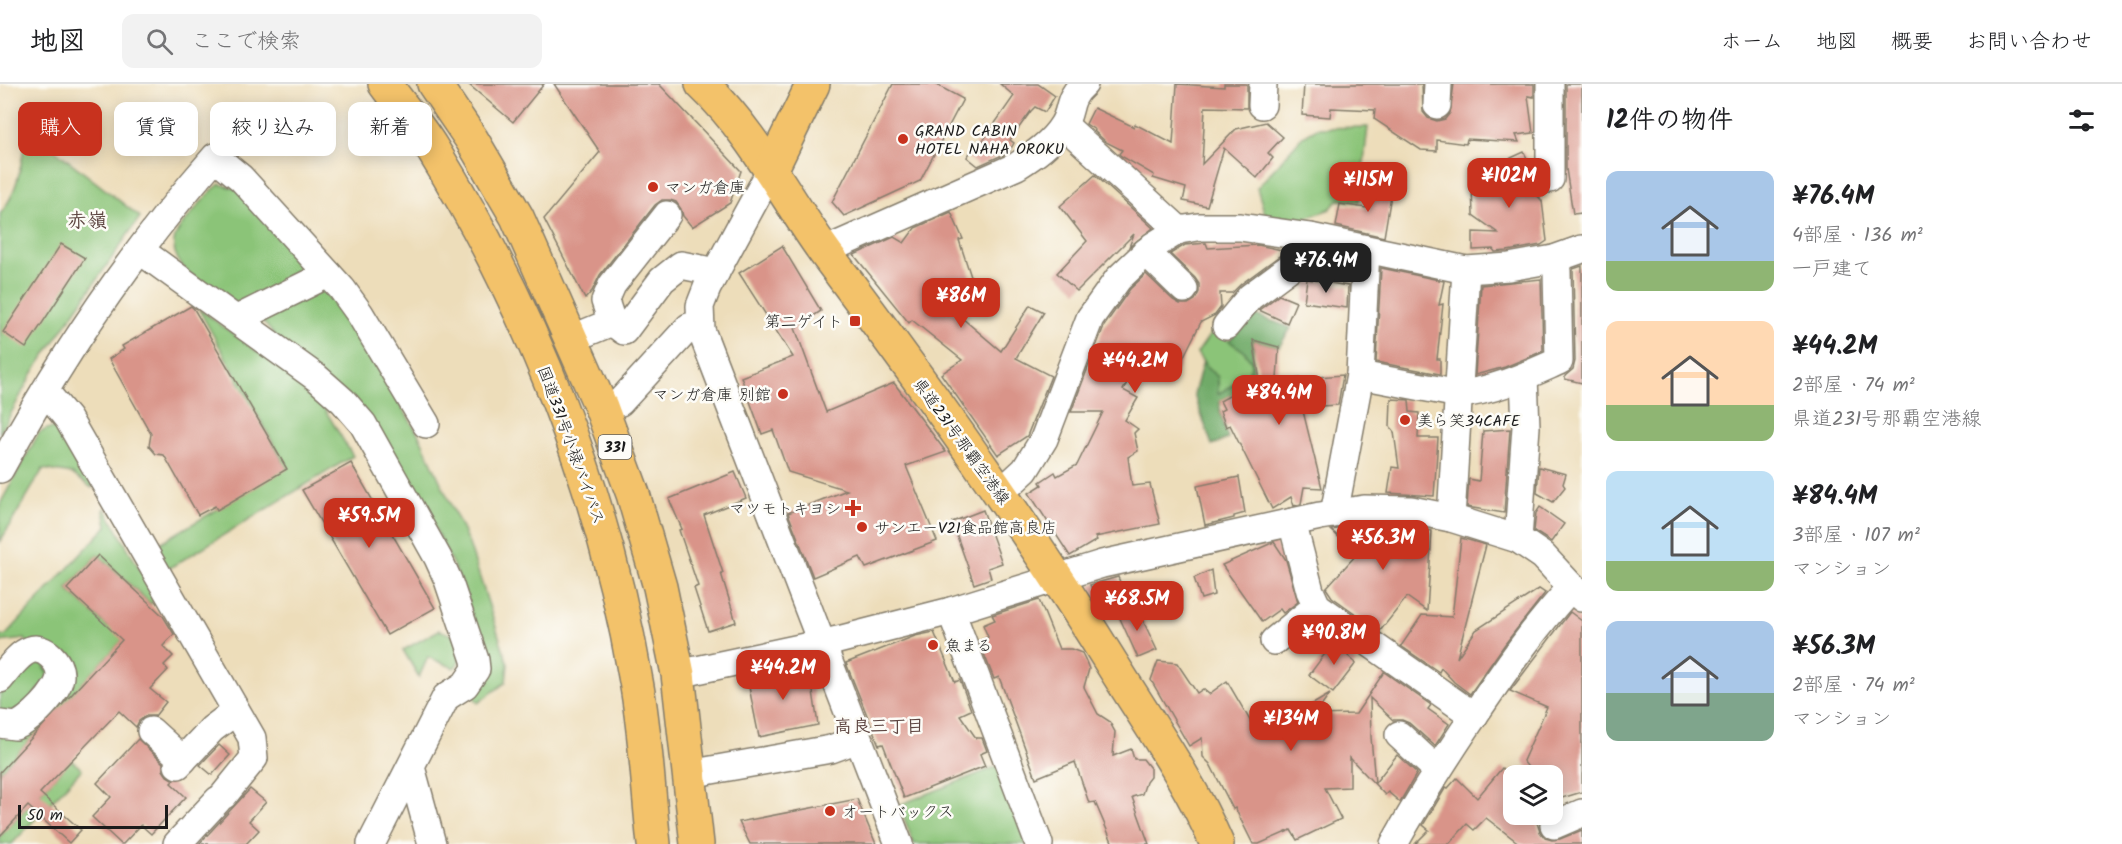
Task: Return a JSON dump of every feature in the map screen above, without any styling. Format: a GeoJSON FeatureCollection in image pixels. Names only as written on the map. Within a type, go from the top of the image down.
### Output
{"type":"FeatureCollection","features":[{"type":"Feature","properties":{"kind":"main road","name":"国道331号小禄バイパス"},"geometry":{"type":"LineString","coordinates":[[385,84],[432,148],[479,228],[510,288],[566,423],[595,506],[620,598],[637,684],[654,844]]}},
{"type":"Feature","properties":{"kind":"main road","name":"331"},"geometry":{"type":"LineString","coordinates":[[434,84],[472,140],[510,203],[601,407],[633,494],[660,586],[678,674],[697,844]]}},
{"type":"Feature","properties":{"kind":"main road","name":"県道231号那覇空港線"},"geometry":{"type":"LineString","coordinates":[[702,84],[741,126],[824,251],[1000,493],[1057,578],[1184,779],[1208,841]]}},
{"type":"Feature","properties":{"kind":"main road"},"geometry":{"type":"LineString","coordinates":[[771,170],[796,114],[813,84]]}},
{"type":"Feature","properties":{"kind":"street"},"geometry":{"type":"LineString","coordinates":[[1550,84],[1550,179]]}},
{"type":"Feature","properties":{"kind":"street"},"geometry":{"type":"LineString","coordinates":[[824,251],[1017,166],[1044,148],[1064,125],[1074,92],[1080,85]]}},
{"type":"Feature","properties":{"kind":"street"},"geometry":{"type":"LineString","coordinates":[[1064,125],[1179,230]]}},
{"type":"Feature","properties":{"kind":"street"},"geometry":{"type":"LineString","coordinates":[[0,469],[82,332],[184,194],[215,157],[241,178],[328,274],[360,314],[426,424]]}},
{"type":"Feature","properties":{"kind":"street"},"geometry":{"type":"LineString","coordinates":[[771,170],[700,306],[701,330],[899,844]]}},
{"type":"Feature","properties":{"kind":"street"},"geometry":{"type":"LineString","coordinates":[[667,215],[612,285],[604,301],[612,322],[624,331],[662,280],[681,265],[716,272]]}},
{"type":"Feature","properties":{"kind":"street"},"geometry":{"type":"LineString","coordinates":[[1000,493],[1024,470],[1044,440],[1090,318],[1118,279],[1146,252],[1179,230],[1198,227],[1240,227],[1307,247],[1366,249],[1466,270],[1509,267],[1554,259],[1582,249]]}},
{"type":"Feature","properties":{"kind":"street"},"geometry":{"type":"LineString","coordinates":[[1293,287],[1301,273],[1307,247]]}},
{"type":"Feature","properties":{"kind":"street"},"geometry":{"type":"LineString","coordinates":[[1227,326],[1250,297],[1307,247]]}},
{"type":"Feature","properties":{"kind":"street"},"geometry":{"type":"LineString","coordinates":[[1334,514],[1360,375],[1366,249]]}},
{"type":"Feature","properties":{"kind":"street"},"geometry":{"type":"LineString","coordinates":[[141,251],[323,383],[352,411],[375,447],[438,558],[448,580],[476,669],[465,685],[446,697],[372,844]]}},
{"type":"Feature","properties":{"kind":"street"},"geometry":{"type":"LineString","coordinates":[[1146,252],[1184,289]]}},
{"type":"Feature","properties":{"kind":"street"},"geometry":{"type":"LineString","coordinates":[[1360,375],[1459,394],[1524,377],[1559,361],[1557,272],[1554,259]]}},
{"type":"Feature","properties":{"kind":"street"},"geometry":{"type":"LineString","coordinates":[[1451,518],[1466,270]]}},
{"type":"Feature","properties":{"kind":"street"},"geometry":{"type":"LineString","coordinates":[[237,319],[328,274]]}},
{"type":"Feature","properties":{"kind":"street"},"geometry":{"type":"LineString","coordinates":[[571,339],[612,322]]}},
{"type":"Feature","properties":{"kind":"street"},"geometry":{"type":"LineString","coordinates":[[620,402],[689,327]]}},
{"type":"Feature","properties":{"kind":"street"},"geometry":{"type":"LineString","coordinates":[[1518,539],[1526,427],[1524,377]]}},
{"type":"Feature","properties":{"kind":"street"},"geometry":{"type":"LineString","coordinates":[[45,391],[68,419],[252,738],[254,758],[221,798],[177,844]]}},
{"type":"Feature","properties":{"kind":"street"},"geometry":{"type":"LineString","coordinates":[[678,674],[822,644],[951,611],[1102,564],[1292,522],[1364,509],[1411,510],[1451,518],[1518,539],[1543,556],[1577,592],[1507,667],[1437,770],[1394,844]]}},
{"type":"Feature","properties":{"kind":"street"},"geometry":{"type":"LineString","coordinates":[[1292,522],[1310,591],[1317,606],[1474,716]]}},
{"type":"Feature","properties":{"kind":"street"},"geometry":{"type":"LineString","coordinates":[[1274,641],[1317,606]]}},
{"type":"Feature","properties":{"kind":"street"},"geometry":{"type":"LineString","coordinates":[[951,611],[1039,844]]}},
{"type":"Feature","properties":{"kind":"street"},"geometry":{"type":"LineString","coordinates":[[0,724],[15,726],[25,721],[50,696],[59,683],[61,674],[56,662],[49,654],[36,649],[29,650],[2,673]]}},
{"type":"Feature","properties":{"kind":"street"},"geometry":{"type":"LineString","coordinates":[[151,731],[180,763],[212,729],[236,711]]}},
{"type":"Feature","properties":{"kind":"street"},"geometry":{"type":"LineString","coordinates":[[1399,735],[1437,770]]}},
{"type":"Feature","properties":{"kind":"street"},"geometry":{"type":"LineString","coordinates":[[689,774],[831,749],[858,739]]}},
{"type":"Feature","properties":{"kind":"street"},"geometry":{"type":"LineString","coordinates":[[411,767],[432,844]]}},
{"type":"Feature","properties":{"kind":"street"},"geometry":{"type":"LineString","coordinates":[[1563,821],[1582,813]]}},
{"type":"Feature","properties":{"kind":"green space"},"geometry":{"type":"Polygon","coordinates":[[[1368,127],[1359,202],[1338,200],[1330,209],[1308,217],[1303,227],[1267,221],[1257,188],[1303,136],[1317,128],[1368,127]]]}},
{"type":"Feature","properties":{"kind":"green space"},"geometry":{"type":"Polygon","coordinates":[[[23,156],[63,156],[140,217],[32,374],[0,434],[0,214],[12,195],[23,156]]]}},
{"type":"Feature","properties":{"kind":"green space"},"geometry":{"type":"Polygon","coordinates":[[[220,184],[237,189],[280,237],[307,273],[238,306],[187,272],[175,253],[176,235],[203,200],[220,184]]]}},
{"type":"Feature","properties":{"kind":"green space"},"geometry":{"type":"Polygon","coordinates":[[[322,287],[340,306],[419,435],[469,544],[508,664],[506,682],[478,703],[470,691],[482,682],[490,671],[462,584],[433,524],[259,317],[322,287]]]}},
{"type":"Feature","properties":{"kind":"green space"},"geometry":{"type":"Polygon","coordinates":[[[198,308],[316,395],[353,456],[168,569],[155,546],[287,468],[198,308]]]}},
{"type":"Feature","properties":{"kind":"green space"},"geometry":{"type":"Polygon","coordinates":[[[1253,314],[1291,328],[1279,347],[1253,340],[1254,382],[1220,402],[1220,411],[1228,439],[1212,445],[1194,394],[1203,361],[1207,368],[1218,377],[1218,394],[1248,376],[1252,362],[1244,351],[1229,341],[1253,314]]]}},
{"type":"Feature","properties":{"kind":"green space"},"geometry":{"type":"Polygon","coordinates":[[[1213,330],[1244,351],[1252,362],[1248,376],[1218,394],[1218,377],[1207,368],[1197,353],[1213,330]]]}},
{"type":"Feature","properties":{"kind":"green space"},"geometry":{"type":"Polygon","coordinates":[[[55,428],[63,431],[93,484],[92,488],[72,474],[43,469],[0,542],[0,504],[39,433],[55,428]]]}},
{"type":"Feature","properties":{"kind":"green space"},"geometry":{"type":"Polygon","coordinates":[[[105,508],[156,598],[151,604],[98,555],[67,589],[108,627],[129,633],[58,710],[55,707],[64,696],[25,639],[0,642],[0,635],[5,636],[107,526],[105,508]]]}},
{"type":"Feature","properties":{"kind":"green space"},"geometry":{"type":"Polygon","coordinates":[[[439,630],[456,639],[460,653],[459,662],[454,668],[428,657],[419,677],[403,650],[439,630]]]}},
{"type":"Feature","properties":{"kind":"green space"},"geometry":{"type":"Polygon","coordinates":[[[32,661],[43,663],[49,679],[18,712],[0,711],[0,693],[32,661]]]}},
{"type":"Feature","properties":{"kind":"green space"},"geometry":{"type":"Polygon","coordinates":[[[42,723],[44,725],[0,772],[0,733],[42,723]]]}},
{"type":"Feature","properties":{"kind":"green space"},"geometry":{"type":"Polygon","coordinates":[[[71,760],[82,769],[12,844],[0,844],[0,836],[71,760]]]}},
{"type":"Feature","properties":{"kind":"green space"},"geometry":{"type":"Polygon","coordinates":[[[998,766],[1028,844],[914,844],[899,805],[998,766]]]}},
{"type":"Feature","properties":{"kind":"building"},"geometry":{"type":"Polygon","coordinates":[[[468,84],[544,84],[513,122],[468,84]]]}},
{"type":"Feature","properties":{"kind":"building","name":"マンガ倉庫"},"geometry":{"type":"Polygon","coordinates":[[[554,84],[659,84],[741,171],[730,203],[692,227],[676,202],[662,200],[655,205],[600,275],[585,299],[544,219],[600,152],[554,84]]]}},
{"type":"Feature","properties":{"kind":"building","name":"GRAND CABIN HOTEL NAHA OROKU"},"geometry":{"type":"Polygon","coordinates":[[[893,84],[935,84],[963,99],[920,181],[844,216],[832,202],[893,84]]]}},
{"type":"Feature","properties":{"kind":"building"},"geometry":{"type":"Polygon","coordinates":[[[1000,84],[1038,84],[1055,96],[1045,112],[1035,107],[1031,111],[1010,140],[1014,143],[1009,152],[978,166],[967,157],[979,140],[982,142],[1014,96],[1000,84]]]}},
{"type":"Feature","properties":{"kind":"building"},"geometry":{"type":"Polygon","coordinates":[[[1177,84],[1224,87],[1224,84],[1247,84],[1247,108],[1205,107],[1202,164],[1236,129],[1266,122],[1283,137],[1268,153],[1273,158],[1257,178],[1224,148],[1207,206],[1183,201],[1186,188],[1153,178],[1154,175],[1121,156],[1119,154],[1122,150],[1106,142],[1086,124],[1094,108],[1134,127],[1135,124],[1173,144],[1177,84]]]}},
{"type":"Feature","properties":{"kind":"building"},"geometry":{"type":"Polygon","coordinates":[[[1304,84],[1422,84],[1423,112],[1428,118],[1437,121],[1445,119],[1450,113],[1454,84],[1534,84],[1534,97],[1528,96],[1533,133],[1516,135],[1519,142],[1467,139],[1466,144],[1437,140],[1437,151],[1421,150],[1374,119],[1375,110],[1331,108],[1330,117],[1302,115],[1304,84]]]}},
{"type":"Feature","properties":{"kind":"building"},"geometry":{"type":"Polygon","coordinates":[[[1566,84],[1582,84],[1582,213],[1573,214],[1566,169],[1566,84]]]}},
{"type":"Feature","properties":{"kind":"building"},"geometry":{"type":"Polygon","coordinates":[[[1524,152],[1534,173],[1523,178],[1542,201],[1547,241],[1541,245],[1507,251],[1473,250],[1473,232],[1498,233],[1473,215],[1472,188],[1494,179],[1489,168],[1524,152]]]}},
{"type":"Feature","properties":{"kind":"building"},"geometry":{"type":"Polygon","coordinates":[[[1095,175],[1153,228],[1129,247],[1134,234],[1077,291],[1057,273],[1087,241],[1060,206],[1095,175]]]}},
{"type":"Feature","properties":{"kind":"building"},"geometry":{"type":"Polygon","coordinates":[[[1371,185],[1392,189],[1384,237],[1336,226],[1340,204],[1366,208],[1371,185]]]}},
{"type":"Feature","properties":{"kind":"building"},"geometry":{"type":"Polygon","coordinates":[[[951,212],[963,239],[959,240],[975,289],[942,301],[1001,351],[1030,305],[1044,312],[1016,358],[1051,376],[1027,436],[998,455],[941,374],[962,360],[912,320],[909,323],[854,255],[894,237],[904,243],[915,228],[951,212]]]}},
{"type":"Feature","properties":{"kind":"building"},"geometry":{"type":"Polygon","coordinates":[[[1206,243],[1208,248],[1258,245],[1286,251],[1232,293],[1220,293],[1221,307],[1215,315],[1201,322],[1176,372],[1143,354],[1123,390],[1138,398],[1125,420],[1138,429],[1134,433],[1138,451],[1128,457],[1132,486],[1150,484],[1160,524],[1095,537],[1097,540],[1070,556],[1029,493],[1042,485],[1040,482],[1055,472],[1057,476],[1077,465],[1103,412],[1071,412],[1104,326],[1130,289],[1146,274],[1180,304],[1188,304],[1195,300],[1199,292],[1199,284],[1170,254],[1185,245],[1206,243]]]}},
{"type":"Feature","properties":{"kind":"building"},"geometry":{"type":"Polygon","coordinates":[[[61,244],[85,258],[26,348],[3,332],[61,244]]]}},
{"type":"Feature","properties":{"kind":"building"},"geometry":{"type":"Polygon","coordinates":[[[782,246],[821,311],[795,328],[826,412],[894,383],[946,452],[906,466],[937,541],[866,568],[860,557],[813,577],[788,513],[847,490],[788,472],[773,430],[762,434],[741,377],[793,357],[739,273],[782,246]]]}},
{"type":"Feature","properties":{"kind":"building"},"geometry":{"type":"Polygon","coordinates":[[[1582,266],[1582,383],[1565,379],[1565,376],[1573,369],[1575,361],[1573,269],[1582,266]]]}},
{"type":"Feature","properties":{"kind":"building"},"geometry":{"type":"Polygon","coordinates":[[[1381,268],[1444,281],[1439,305],[1443,304],[1437,359],[1440,359],[1440,374],[1376,362],[1381,268]]]}},
{"type":"Feature","properties":{"kind":"building"},"geometry":{"type":"Polygon","coordinates":[[[1307,279],[1348,286],[1347,308],[1304,302],[1307,279]]]}},
{"type":"Feature","properties":{"kind":"building"},"geometry":{"type":"Polygon","coordinates":[[[1541,279],[1543,351],[1505,367],[1475,375],[1481,285],[1541,279]]]}},
{"type":"Feature","properties":{"kind":"building"},"geometry":{"type":"Polygon","coordinates":[[[1279,295],[1296,302],[1287,323],[1259,310],[1279,295]]]}},
{"type":"Feature","properties":{"kind":"building"},"geometry":{"type":"Polygon","coordinates":[[[191,306],[287,469],[217,510],[215,506],[198,515],[164,455],[156,454],[149,446],[151,434],[109,359],[124,349],[122,346],[191,306]]]}},
{"type":"Feature","properties":{"kind":"building"},"geometry":{"type":"Polygon","coordinates":[[[1253,340],[1279,347],[1277,380],[1343,375],[1338,405],[1302,407],[1322,488],[1304,487],[1301,504],[1294,506],[1291,497],[1272,509],[1230,425],[1226,427],[1220,411],[1224,409],[1220,401],[1260,381],[1253,340]]]}},
{"type":"Feature","properties":{"kind":"building"},"geometry":{"type":"Polygon","coordinates":[[[1391,399],[1409,400],[1410,412],[1419,413],[1418,438],[1438,438],[1434,496],[1388,493],[1392,467],[1399,468],[1394,432],[1390,427],[1391,399]]]}},
{"type":"Feature","properties":{"kind":"building"},"geometry":{"type":"Polygon","coordinates":[[[1510,429],[1504,513],[1467,507],[1469,479],[1479,481],[1483,431],[1510,429]]]}},
{"type":"Feature","properties":{"kind":"building"},"geometry":{"type":"Polygon","coordinates":[[[351,463],[435,608],[387,635],[302,490],[351,463]]]}},
{"type":"Feature","properties":{"kind":"building"},"geometry":{"type":"Polygon","coordinates":[[[1539,467],[1566,474],[1563,484],[1565,487],[1553,502],[1537,493],[1539,467]]]}},
{"type":"Feature","properties":{"kind":"building"},"geometry":{"type":"Polygon","coordinates":[[[735,472],[746,498],[704,515],[736,622],[708,631],[694,588],[698,586],[679,530],[682,529],[669,499],[735,472]]]}},
{"type":"Feature","properties":{"kind":"building"},"geometry":{"type":"Polygon","coordinates":[[[1239,477],[1245,513],[1205,525],[1197,486],[1239,477]]]}},
{"type":"Feature","properties":{"kind":"building"},"geometry":{"type":"Polygon","coordinates":[[[1540,507],[1564,524],[1551,542],[1534,531],[1536,513],[1540,507]]]}},
{"type":"Feature","properties":{"kind":"building"},"geometry":{"type":"Polygon","coordinates":[[[983,510],[1002,563],[988,568],[991,578],[974,584],[952,522],[983,510]]]}},
{"type":"Feature","properties":{"kind":"building"},"geometry":{"type":"Polygon","coordinates":[[[1365,525],[1409,526],[1432,531],[1427,611],[1407,597],[1380,631],[1332,597],[1326,588],[1357,554],[1331,530],[1365,525]]]}},
{"type":"Feature","properties":{"kind":"building"},"geometry":{"type":"Polygon","coordinates":[[[1461,538],[1486,545],[1457,658],[1476,630],[1539,589],[1545,593],[1470,694],[1441,668],[1439,672],[1401,646],[1422,615],[1452,617],[1461,538]]]}},
{"type":"Feature","properties":{"kind":"building"},"geometry":{"type":"Polygon","coordinates":[[[1274,542],[1286,560],[1298,602],[1283,613],[1280,609],[1262,622],[1222,565],[1274,542]]]}},
{"type":"Feature","properties":{"kind":"building"},"geometry":{"type":"Polygon","coordinates":[[[98,555],[163,616],[174,634],[163,646],[173,656],[164,665],[168,670],[150,689],[166,702],[155,716],[146,716],[139,721],[136,727],[119,711],[40,793],[81,830],[69,843],[28,806],[0,836],[0,772],[122,640],[67,589],[98,555]]]}},
{"type":"Feature","properties":{"kind":"building"},"geometry":{"type":"Polygon","coordinates":[[[1211,570],[1214,595],[1201,599],[1194,578],[1211,570]]]}},
{"type":"Feature","properties":{"kind":"building"},"geometry":{"type":"Polygon","coordinates":[[[1118,577],[1124,592],[1099,604],[1090,585],[1118,577]]]}},
{"type":"Feature","properties":{"kind":"building"},"geometry":{"type":"Polygon","coordinates":[[[1039,600],[1059,649],[1071,649],[1082,653],[1085,659],[1089,669],[1084,687],[1098,714],[1109,721],[1115,732],[1113,756],[1131,749],[1134,759],[1143,759],[1150,768],[1150,777],[1142,794],[1132,797],[1149,844],[1113,844],[1095,802],[1089,803],[1075,762],[1036,778],[999,677],[994,679],[979,641],[988,637],[983,625],[995,620],[992,615],[1039,600]]]}},
{"type":"Feature","properties":{"kind":"building"},"geometry":{"type":"Polygon","coordinates":[[[1136,606],[1157,650],[1138,658],[1118,614],[1136,606]]]}},
{"type":"Feature","properties":{"kind":"building"},"geometry":{"type":"Polygon","coordinates":[[[1570,612],[1582,621],[1582,792],[1563,798],[1563,765],[1526,765],[1523,761],[1547,707],[1510,691],[1570,612]]]}},
{"type":"Feature","properties":{"kind":"building"},"geometry":{"type":"Polygon","coordinates":[[[934,632],[955,682],[960,680],[971,710],[960,715],[976,738],[982,738],[987,751],[980,754],[985,766],[904,798],[883,744],[879,745],[846,663],[915,636],[934,632]]]}},
{"type":"Feature","properties":{"kind":"building"},"geometry":{"type":"Polygon","coordinates":[[[1336,639],[1353,650],[1348,656],[1356,663],[1333,693],[1309,675],[1336,639]]]}},
{"type":"Feature","properties":{"kind":"building"},"geometry":{"type":"Polygon","coordinates":[[[1158,661],[1177,663],[1197,693],[1203,689],[1209,694],[1227,681],[1259,736],[1330,694],[1315,715],[1356,714],[1384,672],[1431,705],[1428,709],[1449,724],[1435,746],[1409,723],[1393,720],[1370,698],[1375,783],[1397,755],[1417,773],[1400,802],[1388,792],[1385,795],[1350,758],[1350,787],[1325,788],[1341,819],[1297,840],[1291,830],[1259,844],[1253,844],[1210,764],[1203,757],[1202,738],[1189,746],[1151,680],[1158,661]]]}},
{"type":"Feature","properties":{"kind":"building"},"geometry":{"type":"Polygon","coordinates":[[[804,667],[810,671],[818,725],[759,737],[747,677],[804,667]]]}},
{"type":"Feature","properties":{"kind":"building"},"geometry":{"type":"Polygon","coordinates":[[[138,739],[163,763],[163,770],[174,780],[171,783],[186,797],[151,834],[141,825],[121,844],[92,817],[111,797],[97,783],[138,739]]]}},
{"type":"Feature","properties":{"kind":"building"},"geometry":{"type":"Polygon","coordinates":[[[219,745],[230,755],[212,775],[200,765],[219,745]]]}},
{"type":"Feature","properties":{"kind":"building"},"geometry":{"type":"Polygon","coordinates":[[[1502,768],[1503,825],[1538,825],[1545,838],[1552,840],[1582,830],[1582,844],[1520,844],[1486,818],[1474,830],[1467,824],[1449,844],[1415,844],[1429,830],[1423,825],[1446,787],[1448,788],[1457,778],[1477,798],[1502,768]]]}},
{"type":"Feature","properties":{"kind":"building"},"geometry":{"type":"Polygon","coordinates":[[[250,789],[266,802],[249,821],[259,830],[246,844],[199,844],[250,789]]]}},
{"type":"Feature","properties":{"kind":"building","name":"オートバックス"},"geometry":{"type":"Polygon","coordinates":[[[857,799],[876,844],[750,844],[739,822],[857,799]]]}},
{"type":"Feature","properties":{"kind":"place","name":"GRAND CABIN HOTEL NAHA OROKU"},"geometry":{"type":"Point","coordinates":[903,139]}},
{"type":"Feature","properties":{"kind":"place","name":"マンガ倉庫"},"geometry":{"type":"Point","coordinates":[653,187]}},
{"type":"Feature","properties":{"kind":"place","name":"第二ゲイト"},"geometry":{"type":"Point","coordinates":[855,321]}},
{"type":"Feature","properties":{"kind":"place","name":"マンガ倉庫 別館"},"geometry":{"type":"Point","coordinates":[783,394]}},
{"type":"Feature","properties":{"kind":"place","name":"美ら笑34CAFE"},"geometry":{"type":"Point","coordinates":[1405,420]}},
{"type":"Feature","properties":{"kind":"place","name":"マツモトキヨシ"},"geometry":{"type":"Point","coordinates":[853,508]}},
{"type":"Feature","properties":{"kind":"place","name":"サンエーV21食品館高良店"},"geometry":{"type":"Point","coordinates":[862,527]}},
{"type":"Feature","properties":{"kind":"place","name":"魚まる"},"geometry":{"type":"Point","coordinates":[933,645]}},
{"type":"Feature","properties":{"kind":"place","name":"オートバックス"},"geometry":{"type":"Point","coordinates":[830,811]}},
{"type":"Feature","properties":{"kind":"district","name":"赤嶺"},"geometry":{"type":"Point","coordinates":[87,220]}},
{"type":"Feature","properties":{"kind":"district","name":"高良三丁目"},"geometry":{"type":"Point","coordinates":[879,726]}}]}
